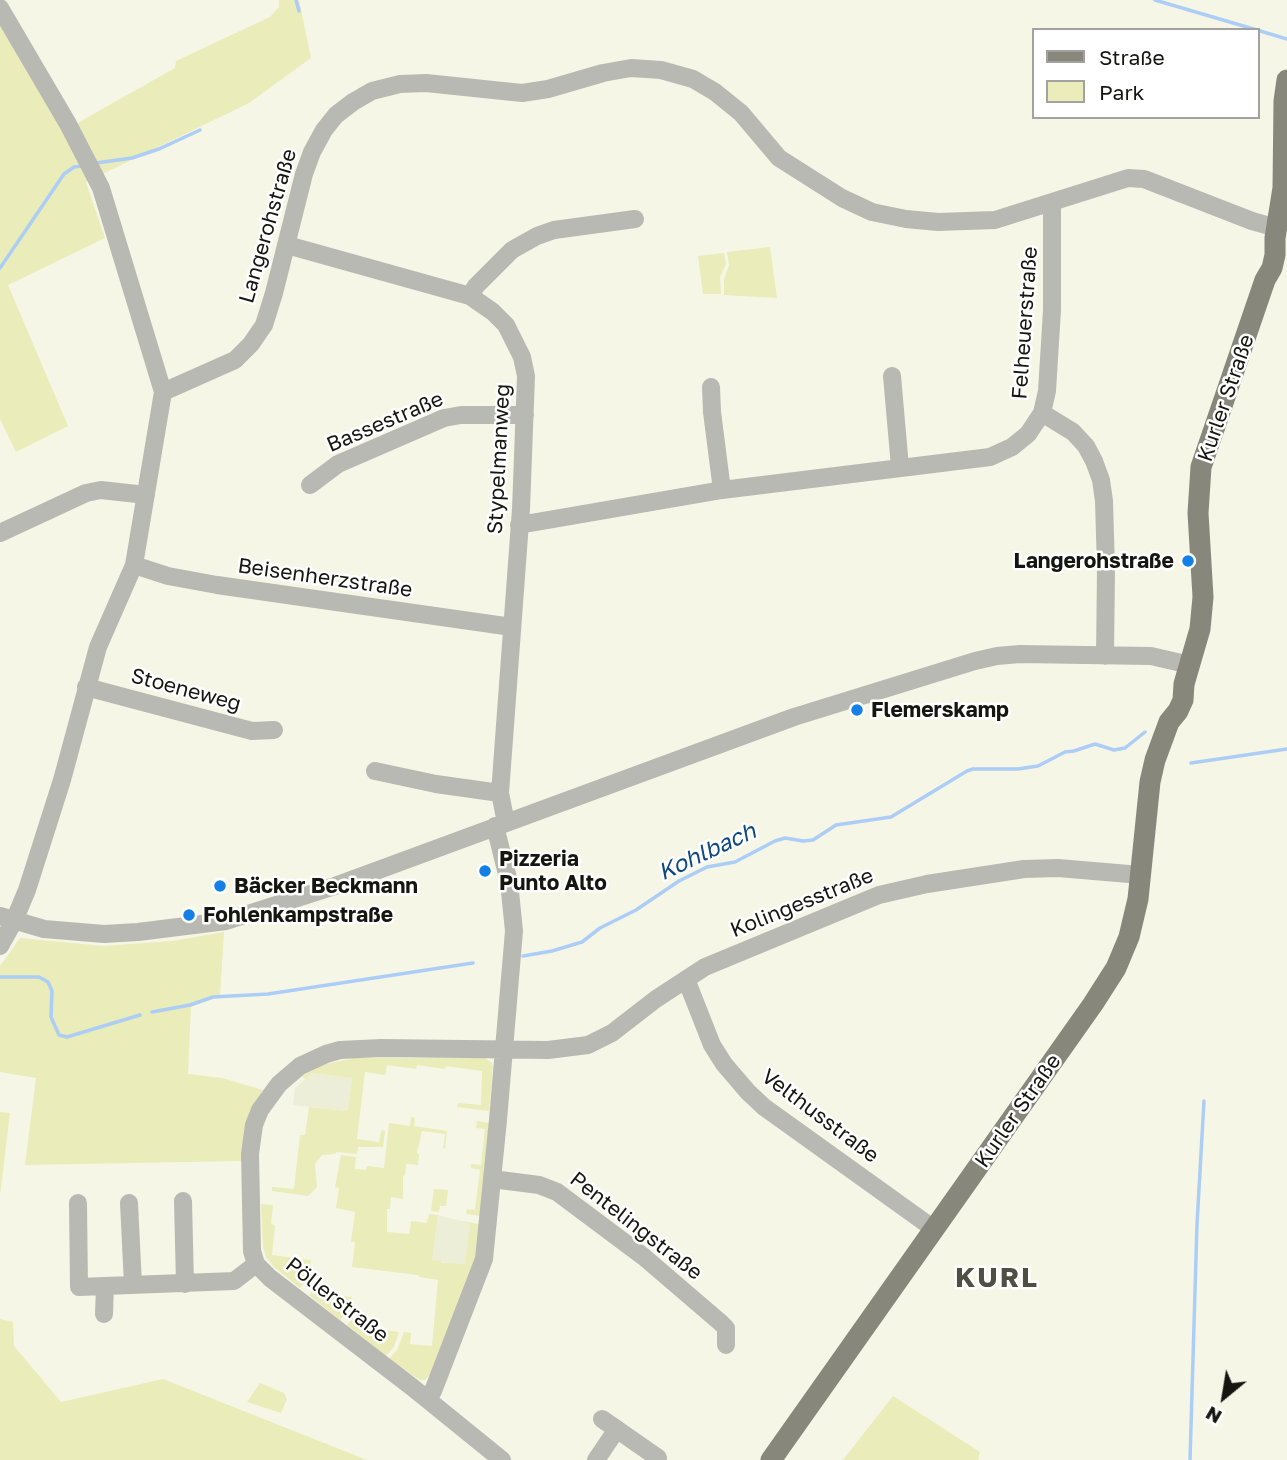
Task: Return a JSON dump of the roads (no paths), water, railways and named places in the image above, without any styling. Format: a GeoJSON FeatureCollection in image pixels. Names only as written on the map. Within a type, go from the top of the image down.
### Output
{"type":"FeatureCollection","features":[{"type":"Feature","properties":{"kind":"main road","name":"Kurler Straße"},"geometry":{"type":"LineString","coordinates":[[771,1460],[1107,983],[1129,937],[1141,875],[1150,782],[1160,742],[1181,705],[1202,613],[1198,513],[1201,467],[1265,280],[1263,265],[1266,252],[1276,233],[1283,188],[1284,101],[1287,80]]}},
{"type":"Feature","properties":{"kind":"street"},"geometry":{"type":"LineString","coordinates":[[0,8],[101,188],[163,392],[134,565],[98,647],[62,780],[27,890],[7,918],[0,946]]}},
{"type":"Feature","properties":{"kind":"street","name":"Langerohstraße"},"geometry":{"type":"LineString","coordinates":[[163,392],[234,360],[251,344],[264,325],[304,174],[318,141],[337,115],[372,91],[400,84],[426,83],[523,93],[631,68],[661,70],[693,79],[715,92],[741,113],[779,158],[842,198],[872,212],[906,219],[965,222],[995,220],[1128,178],[1144,179],[1276,233]]}},
{"type":"Feature","properties":{"kind":"street","name":"Felheuerstraße"},"geometry":{"type":"LineString","coordinates":[[519,525],[722,489],[989,457],[1012,447],[1028,434],[1042,413],[1047,391],[1052,310],[1052,202]]}},
{"type":"Feature","properties":{"kind":"street"},"geometry":{"type":"LineString","coordinates":[[470,296],[476,286],[512,250],[537,236],[554,230],[635,219]]}},
{"type":"Feature","properties":{"kind":"street","name":"Stypelmanweg"},"geometry":{"type":"LineString","coordinates":[[287,245],[470,296],[493,312],[506,325],[515,340],[526,376],[525,415],[500,824]]}},
{"type":"Feature","properties":{"kind":"street"},"geometry":{"type":"LineString","coordinates":[[892,376],[900,467]]}},
{"type":"Feature","properties":{"kind":"street"},"geometry":{"type":"LineString","coordinates":[[711,387],[722,489]]}},
{"type":"Feature","properties":{"kind":"street"},"geometry":{"type":"LineString","coordinates":[[1042,413],[1073,432],[1086,446],[1101,481],[1106,569],[1105,656]]}},
{"type":"Feature","properties":{"kind":"street","name":"Bassestraße"},"geometry":{"type":"LineString","coordinates":[[310,485],[338,464],[444,418],[461,415],[525,415]]}},
{"type":"Feature","properties":{"kind":"street"},"geometry":{"type":"LineString","coordinates":[[0,533],[86,493],[101,489],[146,495]]}},
{"type":"Feature","properties":{"kind":"street","name":"Beisenherzstraße"},"geometry":{"type":"LineString","coordinates":[[134,565],[168,576],[217,585],[512,627]]}},
{"type":"Feature","properties":{"kind":"street"},"geometry":{"type":"LineString","coordinates":[[7,918],[44,929],[104,934],[226,921],[335,886],[794,717],[997,656],[1151,656],[1187,675]]}},
{"type":"Feature","properties":{"kind":"street","name":"Stoeneweg"},"geometry":{"type":"LineString","coordinates":[[86,687],[251,731],[274,730]]}},
{"type":"Feature","properties":{"kind":"street"},"geometry":{"type":"LineString","coordinates":[[375,771],[436,784],[500,793]]}},
{"type":"Feature","properties":{"kind":"street"},"geometry":{"type":"LineString","coordinates":[[500,824],[513,922],[492,1179],[481,1269],[428,1399],[502,1460]]}},
{"type":"Feature","properties":{"kind":"street","name":"Kolingesstraße"},"geometry":{"type":"LineString","coordinates":[[504,1048],[548,1050],[588,1045],[612,1032],[705,967],[878,895],[927,884],[1024,869],[1058,868],[1141,875]]}},
{"type":"Feature","properties":{"kind":"street","name":"Velthusstraße"},"geometry":{"type":"LineString","coordinates":[[686,979],[712,1045],[724,1064],[748,1091],[764,1107],[934,1229]]}},
{"type":"Feature","properties":{"kind":"street","name":"Pöllerstraße"},"geometry":{"type":"LineString","coordinates":[[428,1399],[270,1278],[256,1264],[252,1251],[250,1154],[257,1117],[267,1097],[300,1066],[340,1050],[504,1048]]}},
{"type":"Feature","properties":{"kind":"street","name":"Pentelingstraße"},"geometry":{"type":"LineString","coordinates":[[492,1179],[547,1187],[564,1196],[721,1323],[726,1328],[726,1345]]}},
{"type":"Feature","properties":{"kind":"street"},"geometry":{"type":"LineString","coordinates":[[183,1201],[185,1284]]}},
{"type":"Feature","properties":{"kind":"street"},"geometry":{"type":"LineString","coordinates":[[78,1203],[79,1287],[234,1281],[256,1264]]}},
{"type":"Feature","properties":{"kind":"street"},"geometry":{"type":"LineString","coordinates":[[130,1203],[133,1285]]}},
{"type":"Feature","properties":{"kind":"street"},"geometry":{"type":"LineString","coordinates":[[104,1314],[105,1286]]}},
{"type":"Feature","properties":{"kind":"street"},"geometry":{"type":"LineString","coordinates":[[596,1460],[610,1424],[658,1458]]}},
{"type":"Feature","properties":{"kind":"waterway"},"geometry":{"type":"LineString","coordinates":[[296,0],[299,11]]}},
{"type":"Feature","properties":{"kind":"waterway"},"geometry":{"type":"LineString","coordinates":[[1155,0],[1250,28]]}},
{"type":"Feature","properties":{"kind":"waterway"},"geometry":{"type":"LineString","coordinates":[[1259,31],[1287,39]]}},
{"type":"Feature","properties":{"kind":"waterway"},"geometry":{"type":"LineString","coordinates":[[96,163],[132,158],[200,130]]}},
{"type":"Feature","properties":{"kind":"waterway"},"geometry":{"type":"LineString","coordinates":[[0,268],[64,174],[74,167],[82,166]]}},
{"type":"Feature","properties":{"kind":"waterway","name":"Kohlbach"},"geometry":{"type":"LineString","coordinates":[[523,956],[582,942],[600,928],[636,910],[679,881],[707,867],[735,862],[775,841],[785,838],[813,840],[836,825],[891,817],[967,771],[1038,766],[1065,752],[1095,744],[1114,750],[1125,748],[1145,732]]}},
{"type":"Feature","properties":{"kind":"waterway","name":"Kohlbach"},"geometry":{"type":"LineString","coordinates":[[1191,763],[1287,749]]}},
{"type":"Feature","properties":{"kind":"waterway","name":"Kohlbach"},"geometry":{"type":"LineString","coordinates":[[152,1012],[190,1005],[213,997],[268,994],[473,963]]}},
{"type":"Feature","properties":{"kind":"waterway","name":"Kohlbach"},"geometry":{"type":"LineString","coordinates":[[0,977],[39,977],[48,982],[52,991],[51,1017],[59,1035],[67,1037],[140,1015]]}},
{"type":"Feature","properties":{"kind":"waterway"},"geometry":{"type":"LineString","coordinates":[[1190,1460],[1197,1224],[1204,1101]]}},
{"type":"Feature","properties":{"kind":"place","name":"Langerohstraße"},"geometry":{"type":"Point","coordinates":[1188,561]}},
{"type":"Feature","properties":{"kind":"place","name":"Flemerskamp"},"geometry":{"type":"Point","coordinates":[857,710]}},
{"type":"Feature","properties":{"kind":"place","name":"Pizzeria Punto Alto"},"geometry":{"type":"Point","coordinates":[485,871]}},
{"type":"Feature","properties":{"kind":"place","name":"Bäcker Beckmann"},"geometry":{"type":"Point","coordinates":[220,886]}},
{"type":"Feature","properties":{"kind":"place","name":"Fohlenkampstraße"},"geometry":{"type":"Point","coordinates":[189,915]}},
{"type":"Feature","properties":{"kind":"district","name":"KURL"},"geometry":{"type":"Point","coordinates":[997,1278]}}]}
